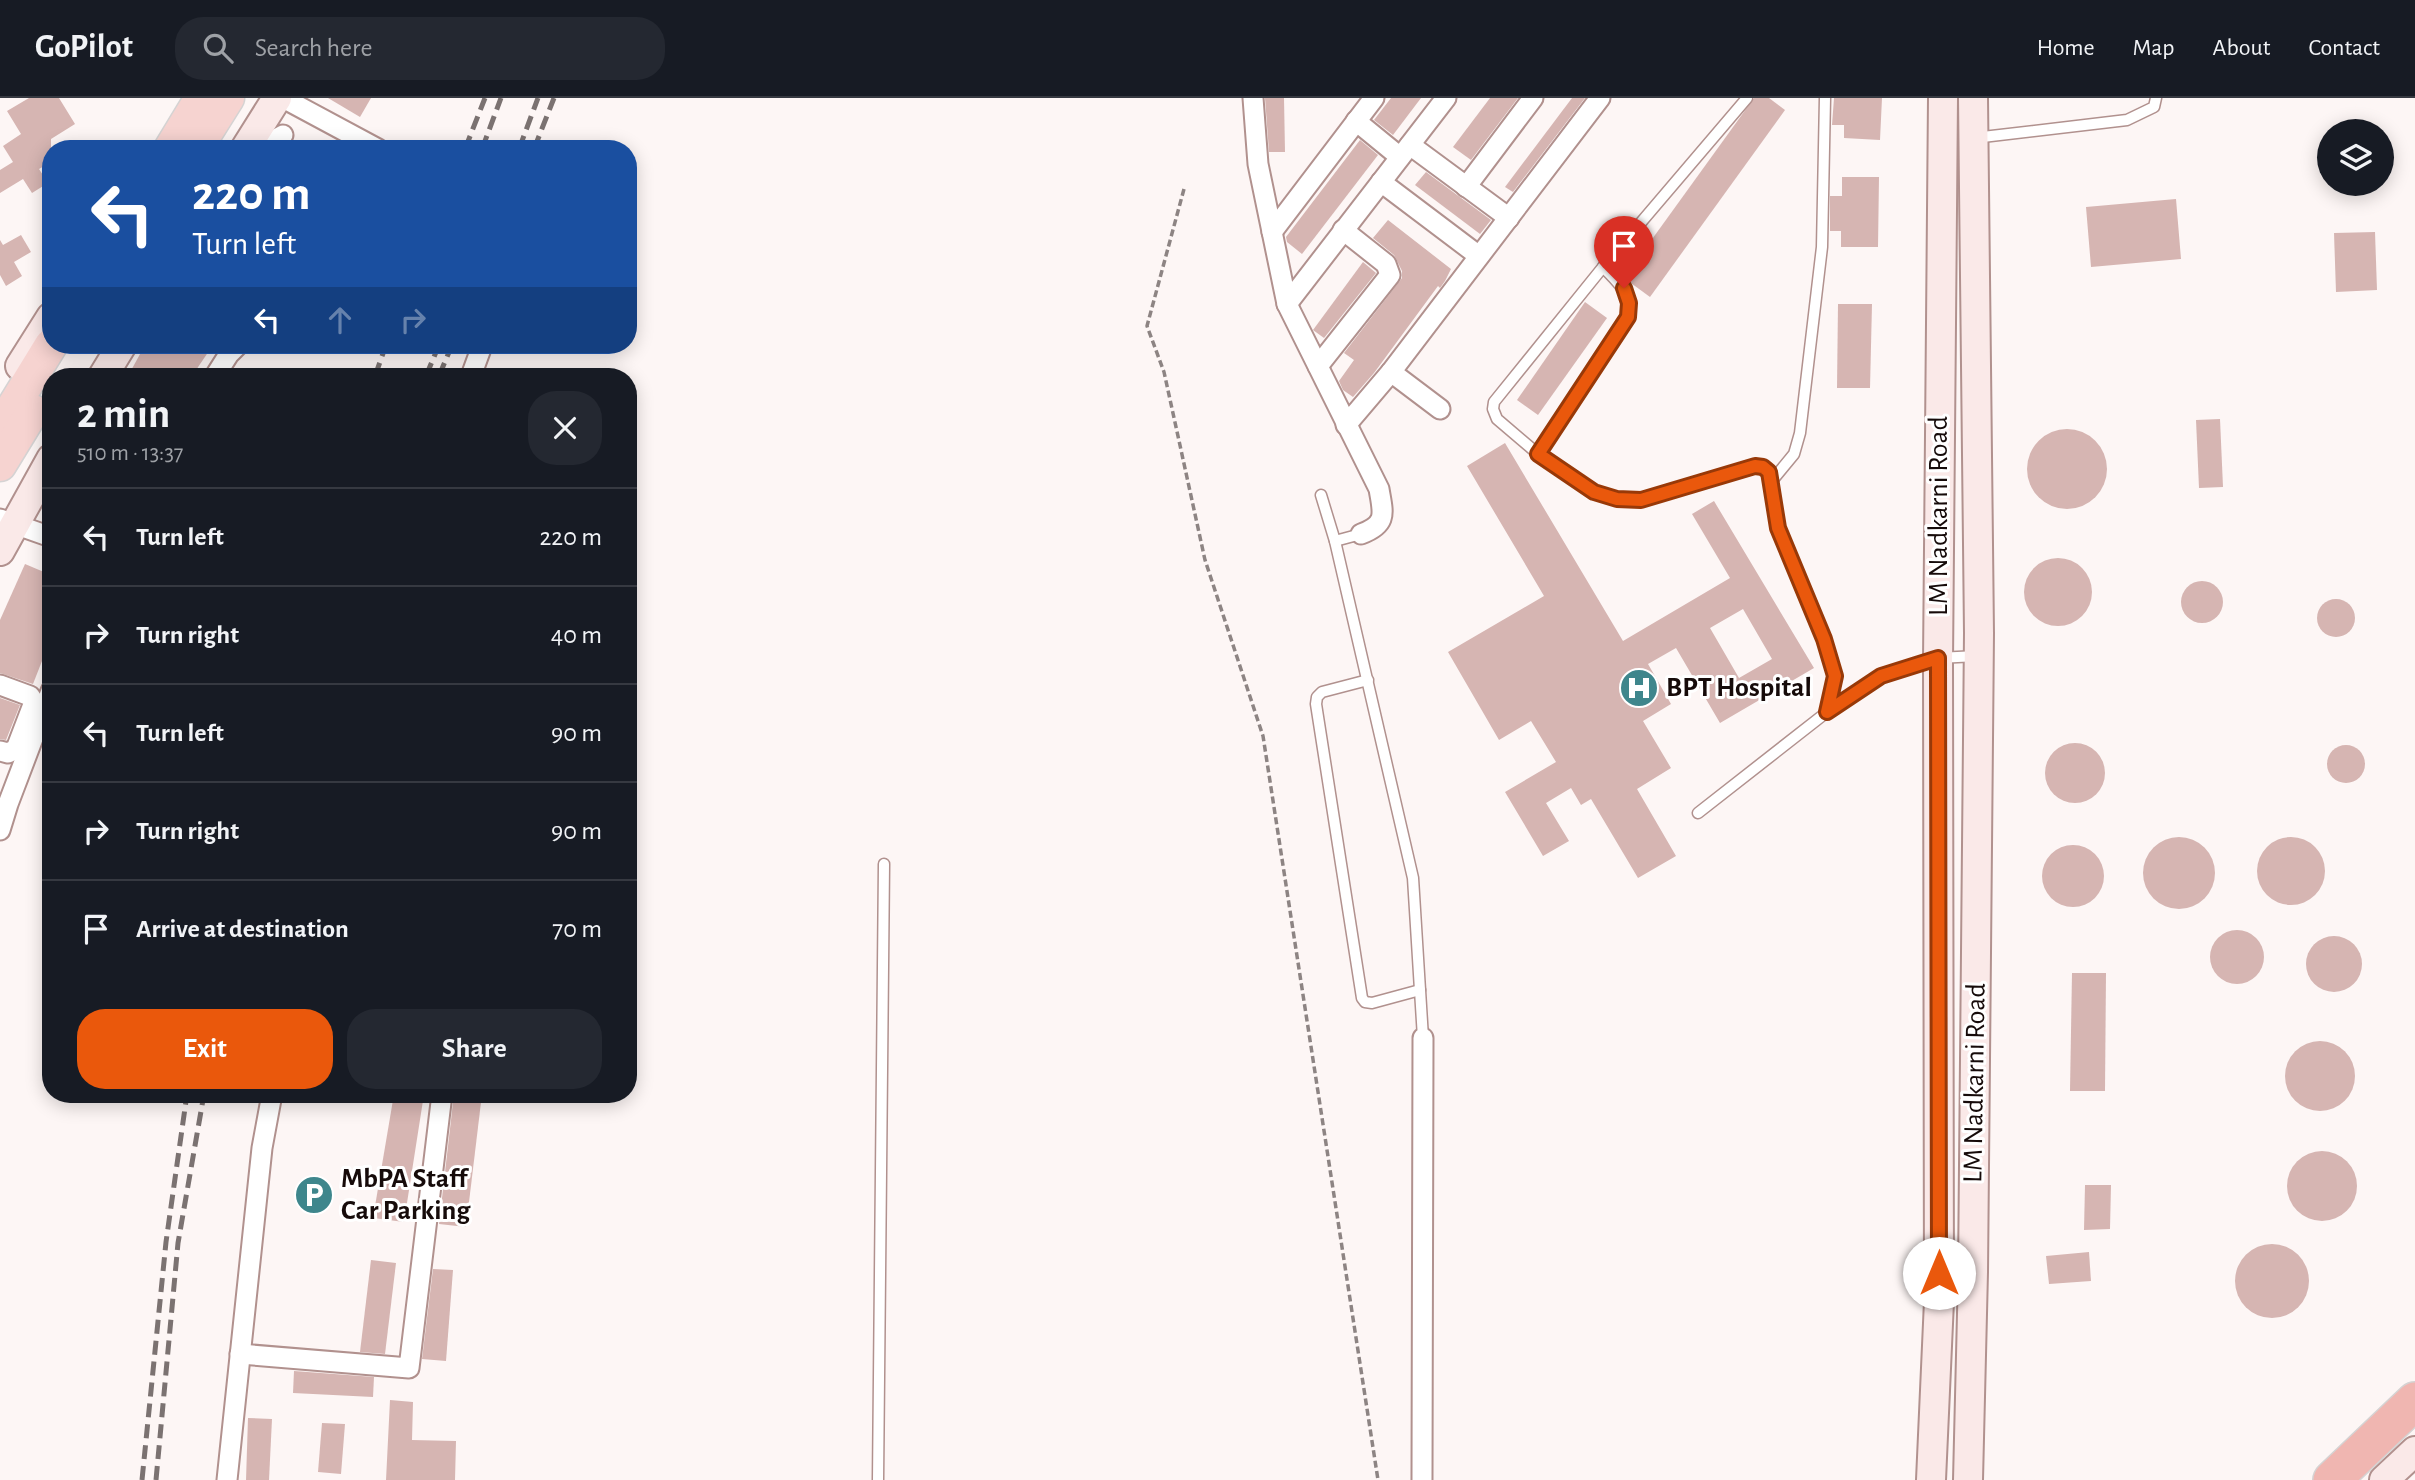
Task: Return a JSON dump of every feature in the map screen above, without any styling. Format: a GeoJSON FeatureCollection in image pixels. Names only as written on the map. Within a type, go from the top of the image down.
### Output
{"type":"FeatureCollection","features":[{"type":"Feature","properties":{"kind":"highway"},"geometry":{"type":"LineString","coordinates":[[2332,1480],[2415,1401]]}},
{"type":"Feature","properties":{"kind":"highway"},"geometry":{"type":"LineString","coordinates":[[2368,1480],[2415,1433]]}},
{"type":"Feature","properties":{"kind":"main road"},"geometry":{"type":"LineString","coordinates":[[175,140],[201,98]]}},
{"type":"Feature","properties":{"kind":"main road"},"geometry":{"type":"LineString","coordinates":[[202,140],[228,98]]}},
{"type":"Feature","properties":{"kind":"main road"},"geometry":{"type":"LineString","coordinates":[[0,428],[45,354]]}},
{"type":"Feature","properties":{"kind":"main road"},"geometry":{"type":"LineString","coordinates":[[0,465],[42,397]]}},
{"type":"Feature","properties":{"kind":"street"},"geometry":{"type":"LineString","coordinates":[[158,140],[184,98]]}},
{"type":"Feature","properties":{"kind":"street"},"geometry":{"type":"LineString","coordinates":[[251,140],[277,98]]}},
{"type":"Feature","properties":{"kind":"street"},"geometry":{"type":"LineString","coordinates":[[283,98],[355,140]]}},
{"type":"Feature","properties":{"kind":"street"},"geometry":{"type":"LineString","coordinates":[[1253,98],[1258,164],[1287,304],[1379,489],[1382,520],[1361,534]]}},
{"type":"Feature","properties":{"kind":"street"},"geometry":{"type":"LineString","coordinates":[[1272,232],[1374,98]]}},
{"type":"Feature","properties":{"kind":"street"},"geometry":{"type":"LineString","coordinates":[[1287,304],[1446,98]]}},
{"type":"Feature","properties":{"kind":"street"},"geometry":{"type":"LineString","coordinates":[[1466,187],[1533,98]]}},
{"type":"Feature","properties":{"kind":"street"},"geometry":{"type":"LineString","coordinates":[[1346,425],[1391,372],[1600,98]]}},
{"type":"Feature","properties":{"kind":"street","name":"LM Nadkarni Road"},"geometry":{"type":"LineString","coordinates":[[1943,98],[1958,138],[1979,656],[1973,1272],[1968,1480]]}},
{"type":"Feature","properties":{"kind":"street","name":"LM Nadkarni Road"},"geometry":{"type":"LineString","coordinates":[[1931,1480],[1939,1301],[1938,658],[1958,138],[1973,98]]}},
{"type":"Feature","properties":{"kind":"street"},"geometry":{"type":"LineString","coordinates":[[1356,121],[1466,187],[1508,218]]}},
{"type":"Feature","properties":{"kind":"street"},"geometry":{"type":"LineString","coordinates":[[1381,182],[1479,256]]}},
{"type":"Feature","properties":{"kind":"street"},"geometry":{"type":"LineString","coordinates":[[1318,366],[1390,275],[1386,264],[1343,230]]}},
{"type":"Feature","properties":{"kind":"street"},"geometry":{"type":"LineString","coordinates":[[0,398],[42,331]]}},
{"type":"Feature","properties":{"kind":"street"},"geometry":{"type":"LineString","coordinates":[[1391,372],[1440,409]]}},
{"type":"Feature","properties":{"kind":"street"},"geometry":{"type":"LineString","coordinates":[[0,551],[8,521],[42,472]]}},
{"type":"Feature","properties":{"kind":"street"},"geometry":{"type":"LineString","coordinates":[[8,521],[42,534]]}},
{"type":"Feature","properties":{"kind":"street"},"geometry":{"type":"LineString","coordinates":[[0,685],[30,696],[34,702],[16,748],[8,753],[0,751]]}},
{"type":"Feature","properties":{"kind":"street"},"geometry":{"type":"LineString","coordinates":[[0,830],[42,735]]}},
{"type":"Feature","properties":{"kind":"street"},"geometry":{"type":"LineString","coordinates":[[1422,1480],[1423,1038]]}},
{"type":"Feature","properties":{"kind":"street"},"geometry":{"type":"LineString","coordinates":[[227,1480],[262,1148],[270,1103]]}},
{"type":"Feature","properties":{"kind":"street"},"geometry":{"type":"LineString","coordinates":[[240,1354],[409,1368],[441,1103]]}},
{"type":"Feature","properties":{"kind":"street"},"geometry":{"type":"LineString","coordinates":[[2318,1480],[2415,1387]]}},
{"type":"Feature","properties":{"kind":"street"},"geometry":{"type":"LineString","coordinates":[[2384,1480],[2415,1451]]}},
{"type":"Feature","properties":{"kind":"lane"},"geometry":{"type":"LineString","coordinates":[[1747,98],[1603,267],[1494,402],[1493,409],[1497,419],[1538,454],[1594,492],[1617,499],[1641,500],[1755,466],[1763,467],[1769,472],[1778,528],[1824,639],[1835,676],[1827,712]]}},
{"type":"Feature","properties":{"kind":"lane"},"geometry":{"type":"LineString","coordinates":[[1771,482],[1794,454],[1800,433],[1822,247],[1825,98]]}},
{"type":"Feature","properties":{"kind":"lane"},"geometry":{"type":"LineString","coordinates":[[1958,138],[2127,120],[2154,107],[2156,98]]}},
{"type":"Feature","properties":{"kind":"lane"},"geometry":{"type":"LineString","coordinates":[[1538,454],[1628,317],[1629,303],[1624,288],[1603,267]]}},
{"type":"Feature","properties":{"kind":"lane"},"geometry":{"type":"LineString","coordinates":[[1321,495],[1335,541],[1413,878],[1423,1038]]}},
{"type":"Feature","properties":{"kind":"lane"},"geometry":{"type":"LineString","coordinates":[[1335,541],[1361,534]]}},
{"type":"Feature","properties":{"kind":"lane"},"geometry":{"type":"LineString","coordinates":[[1698,813],[1827,712],[1881,676],[1938,658],[1979,656]]}},
{"type":"Feature","properties":{"kind":"lane"},"geometry":{"type":"LineString","coordinates":[[1368,680],[1322,692],[1317,697],[1316,704],[1362,998],[1365,1002],[1372,1003],[1420,990]]}},
{"type":"Feature","properties":{"kind":"lane"},"geometry":{"type":"LineString","coordinates":[[878,1480],[884,864]]}},
{"type":"Feature","properties":{"kind":"path"},"geometry":{"type":"LineString","coordinates":[[1184,189],[1147,326],[1164,372],[1205,560],[1264,736],[1378,1480]]}},
{"type":"Feature","properties":{"kind":"building"},"geometry":{"type":"Polygon","coordinates":[[[29,98],[59,98],[75,124],[51,140],[42,140],[42,167],[39,169],[42,174],[42,187],[32,193],[23,179],[0,193],[0,170],[13,162],[3,146],[21,134],[7,111],[29,98]]]}},
{"type":"Feature","properties":{"kind":"building"},"geometry":{"type":"Polygon","coordinates":[[[328,98],[371,98],[360,117],[328,98]]]}},
{"type":"Feature","properties":{"kind":"building"},"geometry":{"type":"Polygon","coordinates":[[[1265,98],[1284,98],[1285,152],[1269,152],[1265,98]]]}},
{"type":"Feature","properties":{"kind":"building"},"geometry":{"type":"Polygon","coordinates":[[[1391,98],[1421,98],[1393,135],[1374,120],[1391,98]]]}},
{"type":"Feature","properties":{"kind":"building"},"geometry":{"type":"Polygon","coordinates":[[[1490,98],[1518,98],[1471,160],[1453,147],[1490,98]]]}},
{"type":"Feature","properties":{"kind":"building"},"geometry":{"type":"Polygon","coordinates":[[[1572,98],[1585,98],[1513,192],[1505,187],[1572,98]]]}},
{"type":"Feature","properties":{"kind":"building"},"geometry":{"type":"Polygon","coordinates":[[[1754,98],[1769,98],[1785,110],[1650,297],[1624,278],[1754,98]]]}},
{"type":"Feature","properties":{"kind":"building"},"geometry":{"type":"Polygon","coordinates":[[[1834,98],[1882,98],[1880,140],[1844,138],[1844,125],[1832,125],[1834,98]]]}},
{"type":"Feature","properties":{"kind":"building"},"geometry":{"type":"Polygon","coordinates":[[[1360,140],[1378,155],[1302,254],[1287,242],[1286,237],[1360,140]]]}},
{"type":"Feature","properties":{"kind":"building"},"geometry":{"type":"Polygon","coordinates":[[[1426,172],[1491,220],[1480,234],[1415,185],[1426,172]]]}},
{"type":"Feature","properties":{"kind":"building"},"geometry":{"type":"Polygon","coordinates":[[[1842,177],[1879,177],[1878,247],[1841,247],[1841,231],[1830,231],[1830,196],[1842,196],[1842,177]]]}},
{"type":"Feature","properties":{"kind":"building"},"geometry":{"type":"Polygon","coordinates":[[[2176,199],[2181,259],[2091,267],[2086,207],[2176,199]]]}},
{"type":"Feature","properties":{"kind":"building"},"geometry":{"type":"Polygon","coordinates":[[[1388,220],[1451,269],[1440,288],[1438,286],[1353,397],[1343,390],[1339,381],[1354,360],[1344,353],[1402,278],[1402,271],[1394,255],[1373,238],[1388,220]]]}},
{"type":"Feature","properties":{"kind":"building"},"geometry":{"type":"Polygon","coordinates":[[[2375,232],[2377,290],[2336,292],[2334,233],[2375,232]]]}},
{"type":"Feature","properties":{"kind":"building"},"geometry":{"type":"Polygon","coordinates":[[[21,235],[31,252],[14,262],[22,276],[6,286],[0,275],[0,240],[3,245],[21,235]]]}},
{"type":"Feature","properties":{"kind":"building"},"geometry":{"type":"Polygon","coordinates":[[[1363,262],[1376,273],[1324,338],[1313,330],[1363,262]]]}},
{"type":"Feature","properties":{"kind":"building"},"geometry":{"type":"Polygon","coordinates":[[[1585,302],[1607,318],[1538,415],[1517,400],[1585,302]]]}},
{"type":"Feature","properties":{"kind":"building"},"geometry":{"type":"Polygon","coordinates":[[[1838,304],[1872,304],[1870,388],[1837,388],[1838,304]]]}},
{"type":"Feature","properties":{"kind":"building"},"geometry":{"type":"Polygon","coordinates":[[[140,354],[207,354],[197,368],[132,368],[140,354]]]}},
{"type":"Feature","properties":{"kind":"building"},"geometry":{"type":"Polygon","coordinates":[[[2220,419],[2223,487],[2199,488],[2196,420],[2220,419]]]}},
{"type":"Feature","properties":{"kind":"building"},"geometry":{"type":"Polygon","coordinates":[[[2059,429],[2075,429],[2096,440],[2107,461],[2107,477],[2096,498],[2075,509],[2059,509],[2045,503],[2033,491],[2027,477],[2027,461],[2033,447],[2045,435],[2059,429]]]}},
{"type":"Feature","properties":{"kind":"building"},"geometry":{"type":"Polygon","coordinates":[[[1505,443],[1623,641],[1730,578],[1692,514],[1714,501],[1814,668],[1720,723],[1676,648],[1648,664],[1671,704],[1643,721],[1671,768],[1637,789],[1676,856],[1638,878],[1591,799],[1581,805],[1571,788],[1546,803],[1569,841],[1543,856],[1505,792],[1556,762],[1531,721],[1499,740],[1448,652],[1544,596],[1467,466],[1505,443]],[[1743,609],[1710,628],[1739,678],[1772,659],[1743,609]]]}},
{"type":"Feature","properties":{"kind":"building"},"geometry":{"type":"Polygon","coordinates":[[[2058,558],[2071,561],[2082,568],[2089,579],[2092,592],[2089,605],[2082,616],[2071,623],[2058,626],[2045,623],[2034,616],[2027,605],[2024,592],[2027,579],[2034,568],[2045,561],[2058,558]]]}},
{"type":"Feature","properties":{"kind":"building"},"geometry":{"type":"Polygon","coordinates":[[[25,564],[42,571],[42,661],[33,684],[0,673],[0,620],[25,564]]]}},
{"type":"Feature","properties":{"kind":"building"},"geometry":{"type":"Polygon","coordinates":[[[2202,581],[2217,587],[2223,602],[2217,617],[2202,623],[2187,617],[2181,602],[2187,587],[2202,581]]]}},
{"type":"Feature","properties":{"kind":"building"},"geometry":{"type":"Polygon","coordinates":[[[2336,599],[2349,605],[2355,618],[2349,631],[2336,637],[2323,631],[2317,618],[2323,605],[2336,599]]]}},
{"type":"Feature","properties":{"kind":"building"},"geometry":{"type":"Polygon","coordinates":[[[0,698],[20,705],[6,740],[0,739],[0,698]]]}},
{"type":"Feature","properties":{"kind":"building"},"geometry":{"type":"Polygon","coordinates":[[[2069,743],[2081,743],[2100,756],[2105,773],[2103,785],[2092,798],[2081,803],[2069,803],[2050,790],[2045,779],[2045,767],[2058,748],[2069,743]]]}},
{"type":"Feature","properties":{"kind":"building"},"geometry":{"type":"Polygon","coordinates":[[[2346,745],[2360,750],[2365,764],[2360,778],[2346,783],[2332,778],[2327,764],[2332,750],[2346,745]]]}},
{"type":"Feature","properties":{"kind":"building"},"geometry":{"type":"Polygon","coordinates":[[[2172,837],[2186,837],[2205,847],[2215,866],[2215,880],[2205,899],[2186,909],[2172,909],[2153,899],[2143,880],[2143,866],[2153,847],[2172,837]]]}},
{"type":"Feature","properties":{"kind":"building"},"geometry":{"type":"Polygon","coordinates":[[[2291,837],[2304,840],[2315,847],[2322,858],[2325,871],[2322,884],[2315,895],[2304,902],[2291,905],[2278,902],[2267,895],[2260,884],[2257,871],[2260,858],[2267,847],[2278,840],[2291,837]]]}},
{"type":"Feature","properties":{"kind":"building"},"geometry":{"type":"Polygon","coordinates":[[[2073,845],[2085,847],[2095,854],[2102,864],[2102,888],[2095,898],[2085,905],[2073,907],[2061,905],[2051,898],[2044,888],[2042,876],[2044,864],[2051,854],[2061,847],[2073,845]]]}},
{"type":"Feature","properties":{"kind":"building"},"geometry":{"type":"Polygon","coordinates":[[[2237,930],[2256,938],[2264,957],[2256,976],[2237,984],[2218,976],[2210,957],[2218,938],[2237,930]]]}},
{"type":"Feature","properties":{"kind":"building"},"geometry":{"type":"Polygon","coordinates":[[[2328,936],[2340,936],[2350,940],[2358,948],[2362,964],[2358,980],[2350,988],[2340,992],[2328,992],[2318,988],[2310,980],[2306,970],[2306,958],[2310,948],[2318,940],[2328,936]]]}},
{"type":"Feature","properties":{"kind":"building"},"geometry":{"type":"Polygon","coordinates":[[[2072,973],[2106,973],[2105,1091],[2070,1091],[2072,973]]]}},
{"type":"Feature","properties":{"kind":"building"},"geometry":{"type":"Polygon","coordinates":[[[2320,1041],[2345,1051],[2355,1076],[2345,1101],[2320,1111],[2295,1101],[2285,1076],[2295,1051],[2320,1041]]]}},
{"type":"Feature","properties":{"kind":"building"},"geometry":{"type":"Polygon","coordinates":[[[392,1103],[423,1103],[404,1222],[373,1218],[392,1103]]]}},
{"type":"Feature","properties":{"kind":"building"},"geometry":{"type":"Polygon","coordinates":[[[453,1103],[481,1103],[466,1227],[439,1224],[453,1103]]]}},
{"type":"Feature","properties":{"kind":"building"},"geometry":{"type":"Polygon","coordinates":[[[2329,1151],[2342,1157],[2351,1166],[2355,1172],[2355,1200],[2347,1211],[2336,1219],[2315,1221],[2297,1211],[2289,1200],[2287,1179],[2297,1161],[2308,1153],[2329,1151]]]}},
{"type":"Feature","properties":{"kind":"building"},"geometry":{"type":"Polygon","coordinates":[[[2085,1185],[2111,1185],[2110,1229],[2084,1230],[2085,1185]]]}},
{"type":"Feature","properties":{"kind":"building"},"geometry":{"type":"Polygon","coordinates":[[[2272,1244],[2286,1247],[2298,1255],[2306,1267],[2309,1281],[2306,1295],[2298,1307],[2286,1315],[2272,1318],[2258,1315],[2246,1307],[2238,1295],[2235,1281],[2238,1267],[2246,1255],[2258,1247],[2272,1244]]]}},
{"type":"Feature","properties":{"kind":"building"},"geometry":{"type":"Polygon","coordinates":[[[2089,1252],[2091,1281],[2049,1284],[2046,1256],[2089,1252]]]}},
{"type":"Feature","properties":{"kind":"building"},"geometry":{"type":"Polygon","coordinates":[[[371,1260],[396,1263],[385,1354],[360,1352],[371,1260]]]}},
{"type":"Feature","properties":{"kind":"building"},"geometry":{"type":"Polygon","coordinates":[[[433,1269],[453,1270],[446,1361],[422,1359],[433,1269]]]}},
{"type":"Feature","properties":{"kind":"building"},"geometry":{"type":"Polygon","coordinates":[[[294,1371],[374,1377],[373,1397],[293,1393],[294,1371]]]}},
{"type":"Feature","properties":{"kind":"building"},"geometry":{"type":"Polygon","coordinates":[[[390,1400],[413,1402],[412,1440],[456,1441],[455,1480],[386,1480],[390,1400]]]}},
{"type":"Feature","properties":{"kind":"building"},"geometry":{"type":"Polygon","coordinates":[[[248,1418],[272,1419],[269,1480],[246,1480],[248,1418]]]}},
{"type":"Feature","properties":{"kind":"building"},"geometry":{"type":"Polygon","coordinates":[[[322,1423],[345,1424],[341,1474],[318,1472],[322,1423]]]}},
{"type":"Feature","properties":{"kind":"railway"},"geometry":{"type":"LineString","coordinates":[[469,140],[485,98]]}},
{"type":"Feature","properties":{"kind":"railway"},"geometry":{"type":"LineString","coordinates":[[485,140],[501,98]]}},
{"type":"Feature","properties":{"kind":"railway"},"geometry":{"type":"LineString","coordinates":[[522,140],[538,98]]}},
{"type":"Feature","properties":{"kind":"railway"},"geometry":{"type":"LineString","coordinates":[[538,140],[554,98]]}},
{"type":"Feature","properties":{"kind":"railway"},"geometry":{"type":"LineString","coordinates":[[378,368],[383,354]]}},
{"type":"Feature","properties":{"kind":"railway"},"geometry":{"type":"LineString","coordinates":[[429,368],[435,354]]}},
{"type":"Feature","properties":{"kind":"railway"},"geometry":{"type":"LineString","coordinates":[[442,368],[448,354]]}},
{"type":"Feature","properties":{"kind":"railway"},"geometry":{"type":"LineString","coordinates":[[142,1480],[166,1242],[186,1103]]}},
{"type":"Feature","properties":{"kind":"railway"},"geometry":{"type":"LineString","coordinates":[[156,1480],[178,1243],[202,1103]]}},
{"type":"Feature","properties":{"kind":"place","name":"BPT Hospital"},"geometry":{"type":"Point","coordinates":[1639,688]}},
{"type":"Feature","properties":{"kind":"place","name":"MbPA Staff Car Parking"},"geometry":{"type":"Point","coordinates":[314,1195]}},
{"type":"Feature","properties":{"kind":"route"},"geometry":{"type":"LineString","coordinates":[[1624,288],[1629,303],[1628,317],[1538,454],[1594,492],[1617,499],[1641,500],[1755,466],[1763,467],[1769,472],[1778,528],[1824,639],[1835,676],[1827,712],[1881,676],[1938,658],[1939,1273]]}}]}
